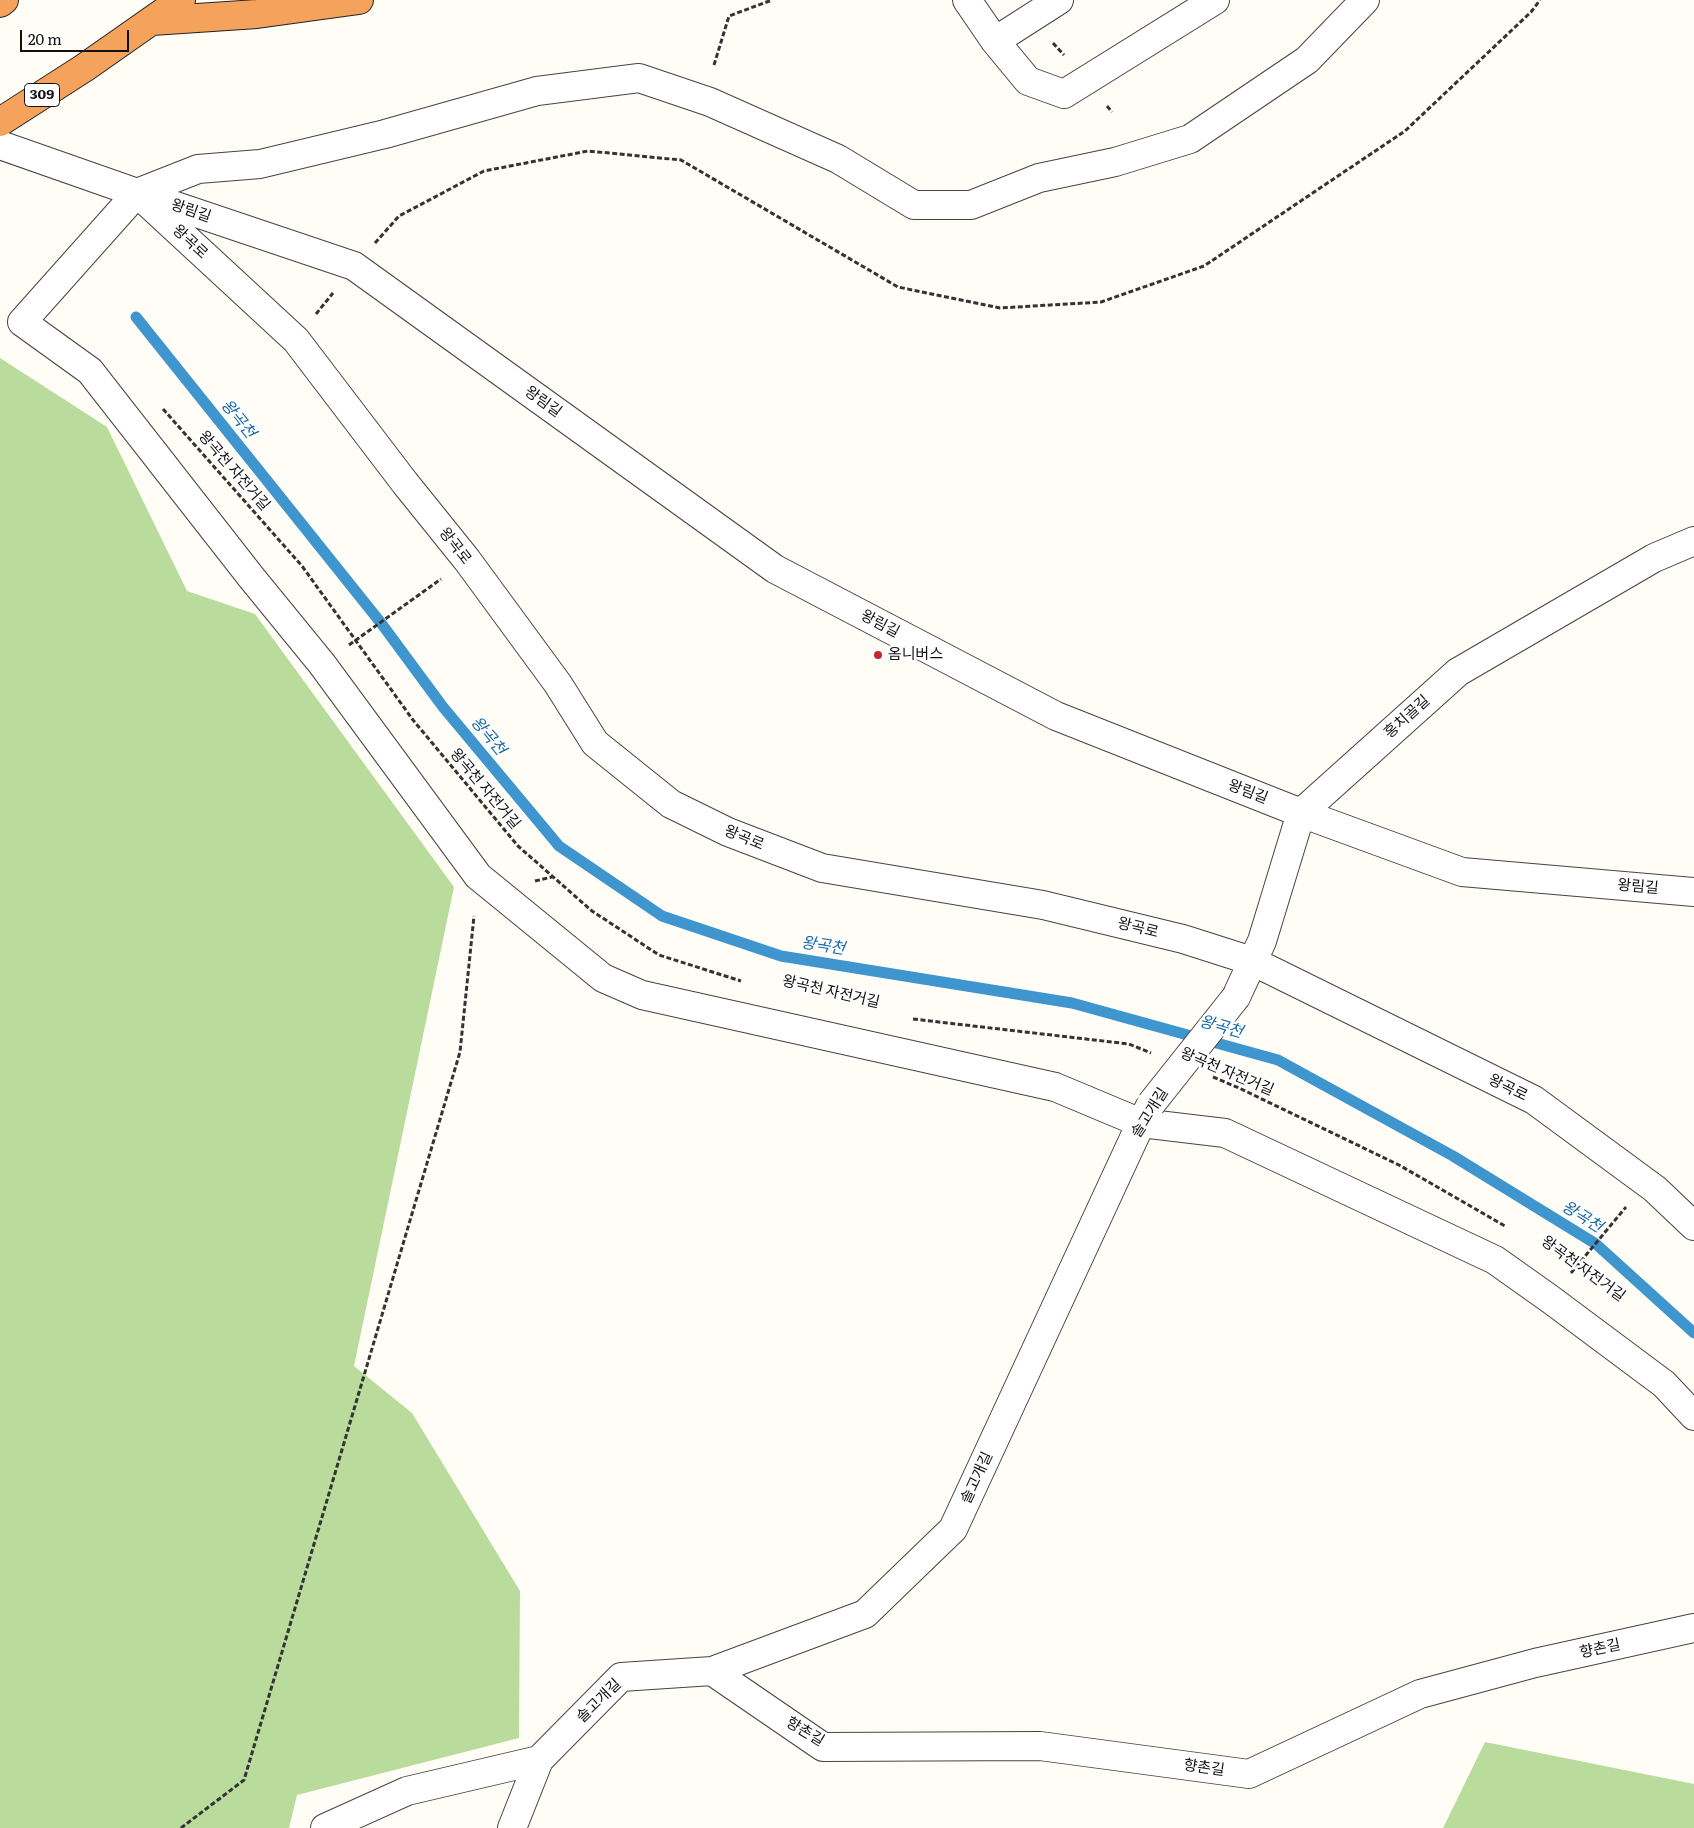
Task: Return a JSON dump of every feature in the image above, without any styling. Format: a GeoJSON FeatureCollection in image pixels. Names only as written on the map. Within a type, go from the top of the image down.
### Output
{"type":"FeatureCollection","features":[{"type":"Feature","properties":{"kind":"highway"},"geometry":{"type":"LineString","coordinates":[[0,3],[4,0]]}},
{"type":"Feature","properties":{"kind":"highway","name":"309"},"geometry":{"type":"LineString","coordinates":[[0,122],[84,68],[181,0]]}},
{"type":"Feature","properties":{"kind":"highway"},"geometry":{"type":"LineString","coordinates":[[152,21],[257,14],[359,0]]}},
{"type":"Feature","properties":{"kind":"street"},"geometry":{"type":"LineString","coordinates":[[967,0],[995,41],[1028,81],[1064,94],[1215,0]]}},
{"type":"Feature","properties":{"kind":"street"},"geometry":{"type":"LineString","coordinates":[[995,41],[1059,0]]}},
{"type":"Feature","properties":{"kind":"street"},"geometry":{"type":"LineString","coordinates":[[1365,0],[1307,60],[1190,139],[1115,162],[1039,178],[971,205],[914,205],[838,159],[710,102],[638,78],[537,91],[385,134],[260,164],[198,169],[137,193],[22,322],[90,371],[251,577],[322,664],[478,876],[603,978],[642,995],[1055,1087],[1146,1113],[1225,1132],[1496,1260],[1664,1384],[1694,1416]]}},
{"type":"Feature","properties":{"kind":"street","name":"왕곡로"},"geometry":{"type":"LineString","coordinates":[[0,145],[137,193],[296,340],[405,483],[467,560],[558,684],[595,743],[671,804],[728,832],[822,868],[1043,905],[1183,939],[1252,961],[1534,1100],[1655,1189],[1694,1226]]}},
{"type":"Feature","properties":{"kind":"street","name":"왕림길"},"geometry":{"type":"LineString","coordinates":[[137,193],[354,266],[775,569],[1056,716],[1301,812],[1462,872],[1694,892]]}},
{"type":"Feature","properties":{"kind":"street","name":"홍치골길"},"geometry":{"type":"LineString","coordinates":[[1301,812],[1458,672],[1654,558],[1694,541]]}},
{"type":"Feature","properties":{"kind":"street"},"geometry":{"type":"LineString","coordinates":[[1252,961],[1262,941],[1301,812]]}},
{"type":"Feature","properties":{"kind":"street","name":"솔고개길"},"geometry":{"type":"LineString","coordinates":[[512,1828],[539,1760],[621,1677],[712,1671],[865,1614],[953,1529],[1146,1113],[1236,997],[1252,961]]}},
{"type":"Feature","properties":{"kind":"street","name":"향촌길"},"geometry":{"type":"LineString","coordinates":[[712,1671],[824,1746],[1040,1746],[1249,1774],[1420,1694],[1535,1663],[1694,1628]]}},
{"type":"Feature","properties":{"kind":"street"},"geometry":{"type":"LineString","coordinates":[[325,1828],[407,1791],[539,1760]]}},
{"type":"Feature","properties":{"kind":"path"},"geometry":{"type":"LineString","coordinates":[[714,65],[729,16],[772,0]]}},
{"type":"Feature","properties":{"kind":"path","name":"왕곡천 자전거길"},"geometry":{"type":"LineString","coordinates":[[126,417],[165,409],[302,566],[413,720],[518,846],[585,906],[659,955],[749,984]]}},
{"type":"Feature","properties":{"kind":"path"},"geometry":{"type":"LineString","coordinates":[[322,664],[467,560]]}},
{"type":"Feature","properties":{"kind":"path"},"geometry":{"type":"LineString","coordinates":[[181,1828],[244,1780],[460,1052],[478,876]]}},
{"type":"Feature","properties":{"kind":"path","name":"왕곡천 자전거길"},"geometry":{"type":"LineString","coordinates":[[905,1018],[1130,1044],[1157,1055]]}},
{"type":"Feature","properties":{"kind":"path","name":"왕곡천 자전거길"},"geometry":{"type":"LineString","coordinates":[[1212,1077],[1239,1088],[1399,1165],[1512,1231]]}},
{"type":"Feature","properties":{"kind":"path"},"geometry":{"type":"LineString","coordinates":[[1570,1274],[1614,1222]]}},
{"type":"Feature","properties":{"kind":"path","name":"왕곡천 자전거길"},"geometry":{"type":"LineString","coordinates":[[1563,1268],[1578,1279]]}},
{"type":"Feature","properties":{"kind":"green space"},"geometry":{"type":"Polygon","coordinates":[[[0,358],[107,427],[187,591],[255,614],[454,887],[354,1366],[412,1413],[520,1591],[519,1738],[297,1795],[289,1828],[0,1828],[0,358]]]}},
{"type":"Feature","properties":{"kind":"green space"},"geometry":{"type":"Polygon","coordinates":[[[1485,1742],[1694,1784],[1694,1828],[1443,1828],[1485,1742]]]}},
{"type":"Feature","properties":{"kind":"waterway","name":"왕곡천"},"geometry":{"type":"LineString","coordinates":[[136,317],[381,623],[443,707],[559,846],[662,916],[781,956],[1072,1003],[1278,1060],[1453,1156],[1596,1244],[1694,1333]]}},
{"type":"Feature","properties":{"kind":"place","name":"옴니버스"},"geometry":{"type":"Point","coordinates":[878,655]}}]}
